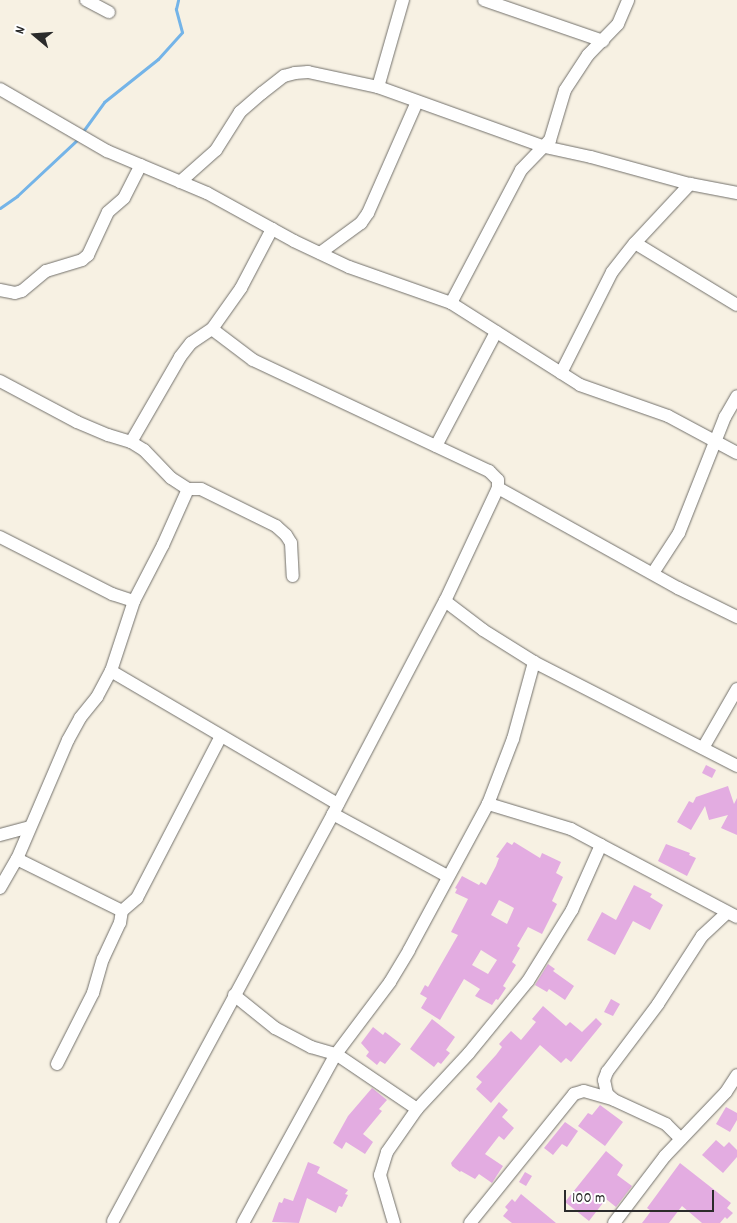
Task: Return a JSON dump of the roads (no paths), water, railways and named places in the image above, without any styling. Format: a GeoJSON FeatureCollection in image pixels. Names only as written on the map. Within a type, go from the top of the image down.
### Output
{"type":"FeatureCollection","features":[{"type":"Feature","properties":{"kind":"street"},"geometry":{"type":"LineString","coordinates":[[86,0],[109,12]]}},
{"type":"Feature","properties":{"kind":"street"},"geometry":{"type":"LineString","coordinates":[[378,87],[403,0]]}},
{"type":"Feature","properties":{"kind":"street"},"geometry":{"type":"LineString","coordinates":[[484,0],[604,41]]}},
{"type":"Feature","properties":{"kind":"street"},"geometry":{"type":"LineString","coordinates":[[451,303],[521,170],[534,155],[545,147],[553,133],[564,90],[588,55],[604,41],[618,24],[628,0]]}},
{"type":"Feature","properties":{"kind":"street"},"geometry":{"type":"LineString","coordinates":[[180,182],[216,150],[240,112],[284,76],[308,72],[378,87],[545,147],[591,157],[690,184],[737,193]]}},
{"type":"Feature","properties":{"kind":"street"},"geometry":{"type":"LineString","coordinates":[[0,89],[74,134],[180,182],[320,253],[349,266],[451,303],[560,373],[593,390],[668,416],[716,440],[737,453]]}},
{"type":"Feature","properties":{"kind":"street"},"geometry":{"type":"LineString","coordinates":[[320,253],[361,223],[368,213],[417,102]]}},
{"type":"Feature","properties":{"kind":"street"},"geometry":{"type":"LineString","coordinates":[[0,290],[15,293],[22,291],[46,271],[82,260],[88,255],[108,212],[124,198],[141,165]]}},
{"type":"Feature","properties":{"kind":"street"},"geometry":{"type":"LineString","coordinates":[[560,373],[612,272],[635,242],[690,184]]}},
{"type":"Feature","properties":{"kind":"street"},"geometry":{"type":"LineString","coordinates":[[131,442],[180,357],[191,343],[212,329],[241,288],[272,228]]}},
{"type":"Feature","properties":{"kind":"street"},"geometry":{"type":"LineString","coordinates":[[635,242],[737,305]]}},
{"type":"Feature","properties":{"kind":"street"},"geometry":{"type":"LineString","coordinates":[[113,1220],[336,809],[445,601],[498,488],[498,480],[488,471],[253,360],[212,329]]}},
{"type":"Feature","properties":{"kind":"street"},"geometry":{"type":"LineString","coordinates":[[436,446],[496,332]]}},
{"type":"Feature","properties":{"kind":"street"},"geometry":{"type":"LineString","coordinates":[[0,380],[78,422],[108,435],[131,442],[144,450],[171,478],[188,489],[195,488],[206,491],[249,511],[286,534],[293,551],[293,576]]}},
{"type":"Feature","properties":{"kind":"street"},"geometry":{"type":"LineString","coordinates":[[653,573],[679,533],[725,417],[737,396]]}},
{"type":"Feature","properties":{"kind":"street"},"geometry":{"type":"LineString","coordinates":[[498,488],[678,588],[737,617]]}},
{"type":"Feature","properties":{"kind":"street"},"geometry":{"type":"LineString","coordinates":[[0,888],[17,859],[68,740],[111,671],[134,601],[163,545],[188,489]]}},
{"type":"Feature","properties":{"kind":"street"},"geometry":{"type":"LineString","coordinates":[[0,537],[112,594],[134,601]]}},
{"type":"Feature","properties":{"kind":"street"},"geometry":{"type":"LineString","coordinates":[[445,601],[483,630],[534,662],[737,766]]}},
{"type":"Feature","properties":{"kind":"street"},"geometry":{"type":"LineString","coordinates":[[243,1223],[336,1054],[390,982],[409,950],[488,804],[513,740],[534,662]]}},
{"type":"Feature","properties":{"kind":"street"},"geometry":{"type":"LineString","coordinates":[[111,671],[221,736],[336,809],[448,876]]}},
{"type":"Feature","properties":{"kind":"street"},"geometry":{"type":"LineString","coordinates":[[704,748],[737,689]]}},
{"type":"Feature","properties":{"kind":"street"},"geometry":{"type":"LineString","coordinates":[[57,1064],[93,993],[103,959],[120,923],[122,910],[137,898],[221,736]]}},
{"type":"Feature","properties":{"kind":"street"},"geometry":{"type":"LineString","coordinates":[[488,804],[571,829],[732,915],[702,936],[658,1004],[607,1072],[604,1087],[607,1094],[614,1100]]}},
{"type":"Feature","properties":{"kind":"street"},"geometry":{"type":"LineString","coordinates":[[0,834],[30,827]]}},
{"type":"Feature","properties":{"kind":"street"},"geometry":{"type":"LineString","coordinates":[[394,1223],[380,1175],[382,1163],[387,1152],[417,1109],[469,1054],[528,981],[572,910],[601,845]]}},
{"type":"Feature","properties":{"kind":"street"},"geometry":{"type":"LineString","coordinates":[[17,859],[122,910]]}},
{"type":"Feature","properties":{"kind":"street"},"geometry":{"type":"LineString","coordinates":[[234,995],[275,1028],[311,1047],[336,1054],[417,1109]]}},
{"type":"Feature","properties":{"kind":"street"},"geometry":{"type":"LineString","coordinates":[[614,1223],[665,1156],[726,1092],[737,1075]]}},
{"type":"Feature","properties":{"kind":"street"},"geometry":{"type":"LineString","coordinates":[[470,1223],[574,1094],[584,1091],[614,1100],[666,1124],[681,1139]]}},
{"type":"Feature","properties":{"kind":"waterway"},"geometry":{"type":"LineString","coordinates":[[81,134],[104,102],[158,59],[182,32],[176,9],[178,0]]}},
{"type":"Feature","properties":{"kind":"waterway"},"geometry":{"type":"LineString","coordinates":[[0,208],[17,196],[78,139]]}}]}
